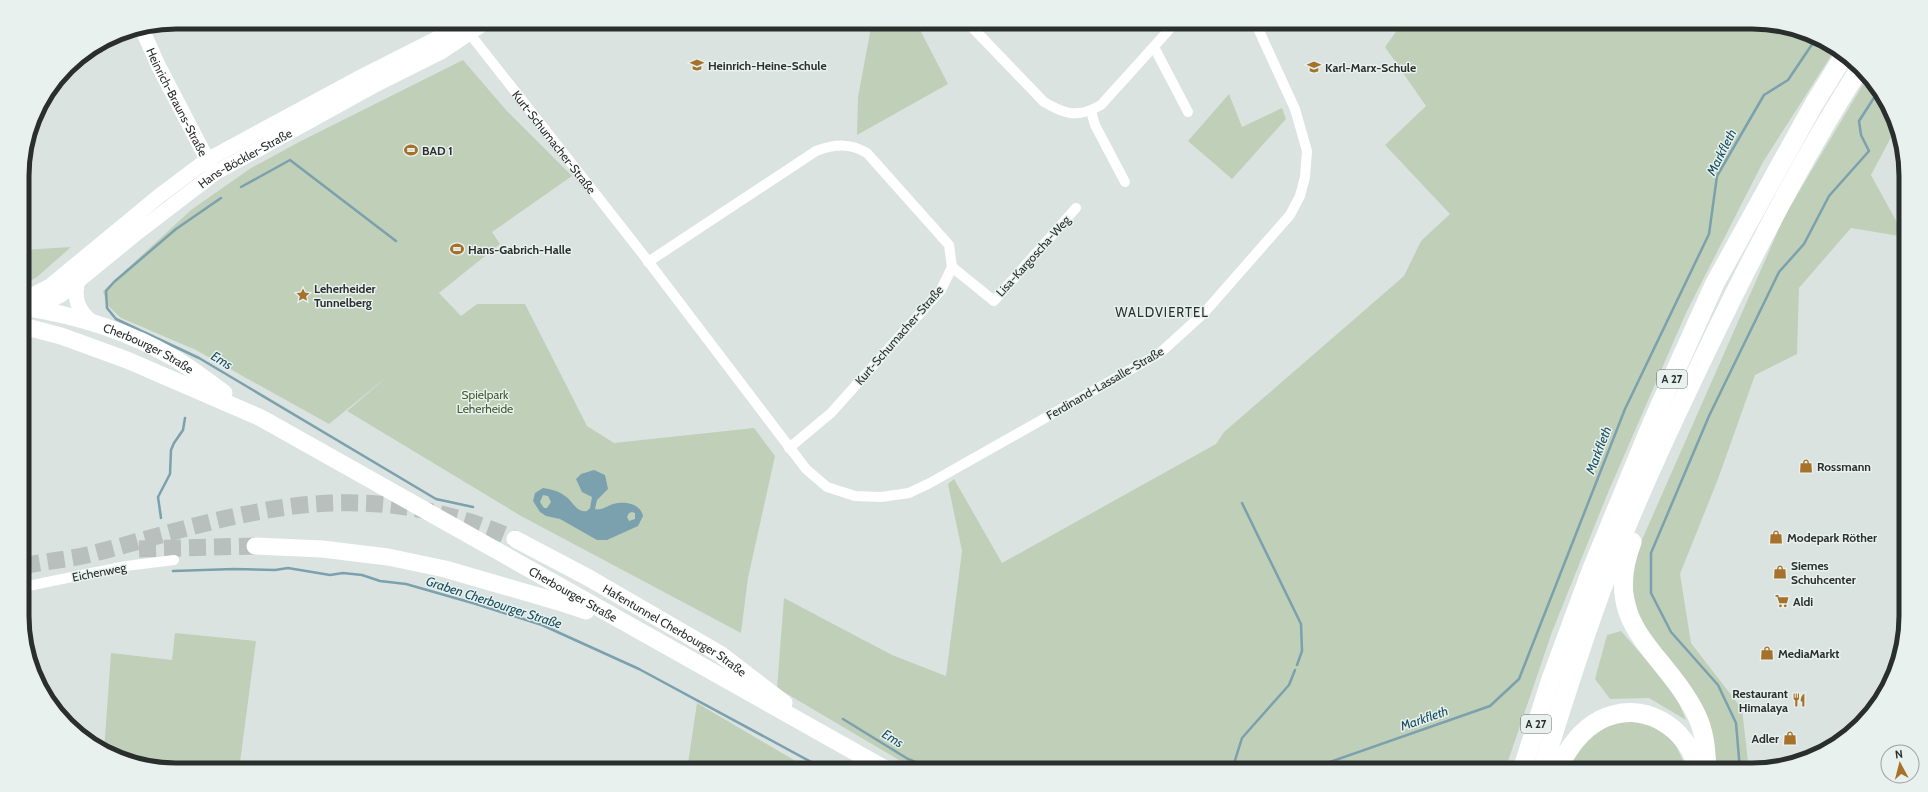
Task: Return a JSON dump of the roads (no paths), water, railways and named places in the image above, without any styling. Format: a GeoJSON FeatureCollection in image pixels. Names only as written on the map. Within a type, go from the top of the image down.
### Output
{"type":"FeatureCollection","features":[{"type":"Feature","properties":{"kind":"highway","name":"A 27"},"geometry":{"type":"LineString","coordinates":[[1524,763],[1550,679],[1585,586],[1655,416],[1715,283],[1814,104],[1842,59]]}},
{"type":"Feature","properties":{"kind":"highway","name":"A 27"},"geometry":{"type":"LineString","coordinates":[[1544,763],[1568,688],[1606,578],[1658,452],[1747,267],[1830,115],[1857,73]]}},
{"type":"Feature","properties":{"kind":"highway"},"geometry":{"type":"LineString","coordinates":[[1658,452],[1659,474],[1626,556],[1624,576],[1625,604],[1631,620],[1643,642],[1683,692],[1696,714],[1703,729],[1706,745],[1707,763]]}},
{"type":"Feature","properties":{"kind":"highway"},"geometry":{"type":"LineString","coordinates":[[1561,763],[1577,738],[1588,728],[1612,715],[1625,713],[1640,713],[1651,716],[1663,721],[1675,729],[1694,754],[1696,763]]}},
{"type":"Feature","properties":{"kind":"main road","name":"Cherbourger Straße"},"geometry":{"type":"LineString","coordinates":[[29,308],[92,322],[139,340],[173,358],[261,418],[875,763]]}},
{"type":"Feature","properties":{"kind":"main road"},"geometry":{"type":"LineString","coordinates":[[29,310],[35,317],[40,330]]}},
{"type":"Feature","properties":{"kind":"main road","name":"Cherbourger Straße"},"geometry":{"type":"LineString","coordinates":[[29,327],[127,360],[261,418]]}},
{"type":"Feature","properties":{"kind":"main road","name":"Hafentunnel Cherbourger Straße"},"geometry":{"type":"LineString","coordinates":[[515,539],[589,578],[720,654],[825,735]]}},
{"type":"Feature","properties":{"kind":"main road","name":"Hafentunnel Cherbourger Straße"},"geometry":{"type":"LineString","coordinates":[[254,546],[329,549],[417,563],[559,602],[629,626]]}},
{"type":"Feature","properties":{"kind":"street","name":"Hans-Böckler-Straße"},"geometry":{"type":"LineString","coordinates":[[29,306],[36,303],[40,292],[159,196],[207,160],[357,79],[455,29]]}},
{"type":"Feature","properties":{"kind":"street","name":"Hans-Böckler-Straße"},"geometry":{"type":"LineString","coordinates":[[29,306],[61,295],[138,232],[215,174],[376,84],[441,52],[460,29]]}},
{"type":"Feature","properties":{"kind":"street","name":"Kurt-Schumacher-Straße"},"geometry":{"type":"LineString","coordinates":[[466,29],[648,262],[789,448],[831,413],[941,290],[952,267]]}},
{"type":"Feature","properties":{"kind":"street"},"geometry":{"type":"LineString","coordinates":[[973,29],[1044,102],[1066,113],[1074,114],[1091,111],[1101,105],[1170,29]]}},
{"type":"Feature","properties":{"kind":"street","name":"Ferdinand-Lassalle-Straße"},"geometry":{"type":"LineString","coordinates":[[789,448],[806,469],[827,487],[858,496],[881,497],[909,493],[930,483],[1125,374],[1160,353],[1180,337],[1204,313],[1290,214],[1300,196],[1305,177],[1307,151],[1296,109],[1259,29]]}},
{"type":"Feature","properties":{"kind":"street","name":"Heinrich-Brauns-Straße"},"geometry":{"type":"LineString","coordinates":[[144,33],[155,59],[215,174]]}},
{"type":"Feature","properties":{"kind":"street"},"geometry":{"type":"LineString","coordinates":[[1154,48],[1188,112]]}},
{"type":"Feature","properties":{"kind":"street"},"geometry":{"type":"LineString","coordinates":[[1091,111],[1095,125],[1125,182]]}},
{"type":"Feature","properties":{"kind":"street"},"geometry":{"type":"LineString","coordinates":[[648,262],[816,151],[842,145],[858,148],[867,153],[949,245],[952,267]]}},
{"type":"Feature","properties":{"kind":"street","name":"Lisa-Kargoscha-Weg"},"geometry":{"type":"LineString","coordinates":[[952,267],[994,301],[1076,208]]}},
{"type":"Feature","properties":{"kind":"street"},"geometry":{"type":"LineString","coordinates":[[78,281],[76,289],[77,302],[80,310],[92,322]]}},
{"type":"Feature","properties":{"kind":"street","name":"Eichenweg"},"geometry":{"type":"LineString","coordinates":[[29,586],[126,566],[174,560]]}},
{"type":"Feature","properties":{"kind":"water"},"geometry":{"type":"Polygon","coordinates":[[[594,470],[605,475],[608,489],[597,500],[595,509],[602,509],[618,503],[631,504],[639,508],[643,516],[638,526],[607,540],[597,540],[560,519],[546,516],[540,512],[533,501],[535,493],[543,488],[560,493],[568,498],[580,510],[587,511],[590,508],[592,497],[582,492],[576,479],[581,474],[594,470]],[[543,495],[540,502],[544,508],[547,508],[551,502],[548,496],[543,495]],[[629,513],[627,517],[629,521],[635,519],[635,513],[629,513]]]}},
{"type":"Feature","properties":{"kind":"waterway","name":"Markfleth"},"geometry":{"type":"LineString","coordinates":[[1327,763],[1490,706],[1519,679],[1625,409],[1709,234],[1717,176],[1764,95],[1788,80],[1813,42]]}},
{"type":"Feature","properties":{"kind":"waterway"},"geometry":{"type":"LineString","coordinates":[[1739,763],[1736,723],[1718,685],[1671,632],[1651,593],[1651,553],[1709,416],[1779,272],[1804,244],[1829,196],[1869,151],[1861,135],[1859,121],[1875,96]]}},
{"type":"Feature","properties":{"kind":"waterway","name":"Ems"},"geometry":{"type":"LineString","coordinates":[[241,187],[290,160],[396,241]]}},
{"type":"Feature","properties":{"kind":"waterway","name":"Ems"},"geometry":{"type":"LineString","coordinates":[[221,198],[176,229],[114,282],[106,291],[107,308],[116,319],[199,358],[436,499],[473,507]]}},
{"type":"Feature","properties":{"kind":"waterway","name":"Graben Cherbourger Straße"},"geometry":{"type":"LineString","coordinates":[[161,518],[158,497],[170,474],[171,450],[183,430],[185,418]]}},
{"type":"Feature","properties":{"kind":"waterway"},"geometry":{"type":"LineString","coordinates":[[1242,503],[1301,624],[1302,651],[1297,665]]}},
{"type":"Feature","properties":{"kind":"waterway","name":"Graben Cherbourger Straße"},"geometry":{"type":"LineString","coordinates":[[173,571],[234,569],[275,570],[288,568],[330,575],[343,573],[362,575],[380,581],[406,584],[476,604],[542,625],[639,669],[813,763]]}},
{"type":"Feature","properties":{"kind":"waterway"},"geometry":{"type":"LineString","coordinates":[[1234,763],[1242,738],[1289,685],[1295,670]]}},
{"type":"Feature","properties":{"kind":"waterway","name":"Ems"},"geometry":{"type":"LineString","coordinates":[[843,719],[908,759],[918,763]]}},
{"type":"Feature","properties":{"kind":"tunnel"},"geometry":{"type":"LineString","coordinates":[[29,565],[86,555],[236,516],[291,506],[324,503],[356,503],[420,509],[483,526],[515,539]]}},
{"type":"Feature","properties":{"kind":"tunnel"},"geometry":{"type":"LineString","coordinates":[[139,549],[255,546]]}},
{"type":"Feature","properties":{"kind":"place","name":"Heinrich-Heine-Schule"},"geometry":{"type":"Point","coordinates":[697,65]}},
{"type":"Feature","properties":{"kind":"place","name":"Karl-Marx-Schule"},"geometry":{"type":"Point","coordinates":[1314,67]}},
{"type":"Feature","properties":{"kind":"place","name":"BAD 1"},"geometry":{"type":"Point","coordinates":[411,150]}},
{"type":"Feature","properties":{"kind":"place","name":"Hans-Gabrich-Halle"},"geometry":{"type":"Point","coordinates":[457,249]}},
{"type":"Feature","properties":{"kind":"place","name":"Leherheider Tunnelberg"},"geometry":{"type":"Point","coordinates":[303,295]}},
{"type":"Feature","properties":{"kind":"place","name":"Rossmann"},"geometry":{"type":"Point","coordinates":[1806,466]}},
{"type":"Feature","properties":{"kind":"place","name":"Modepark Röther"},"geometry":{"type":"Point","coordinates":[1776,537]}},
{"type":"Feature","properties":{"kind":"place","name":"Siemes Schuhcenter"},"geometry":{"type":"Point","coordinates":[1780,572]}},
{"type":"Feature","properties":{"kind":"place","name":"Aldi"},"geometry":{"type":"Point","coordinates":[1782,601]}},
{"type":"Feature","properties":{"kind":"place","name":"MediaMarkt"},"geometry":{"type":"Point","coordinates":[1767,653]}},
{"type":"Feature","properties":{"kind":"place","name":"Restaurant Himalaya"},"geometry":{"type":"Point","coordinates":[1799,700]}},
{"type":"Feature","properties":{"kind":"place","name":"Adler"},"geometry":{"type":"Point","coordinates":[1790,738]}},
{"type":"Feature","properties":{"kind":"district","name":"WALDVIERTEL"},"geometry":{"type":"Point","coordinates":[1162,312]}},
{"type":"Feature","properties":{"kind":"park label","name":"Spielpark Leherheide"},"geometry":{"type":"Point","coordinates":[485,401]}}]}
